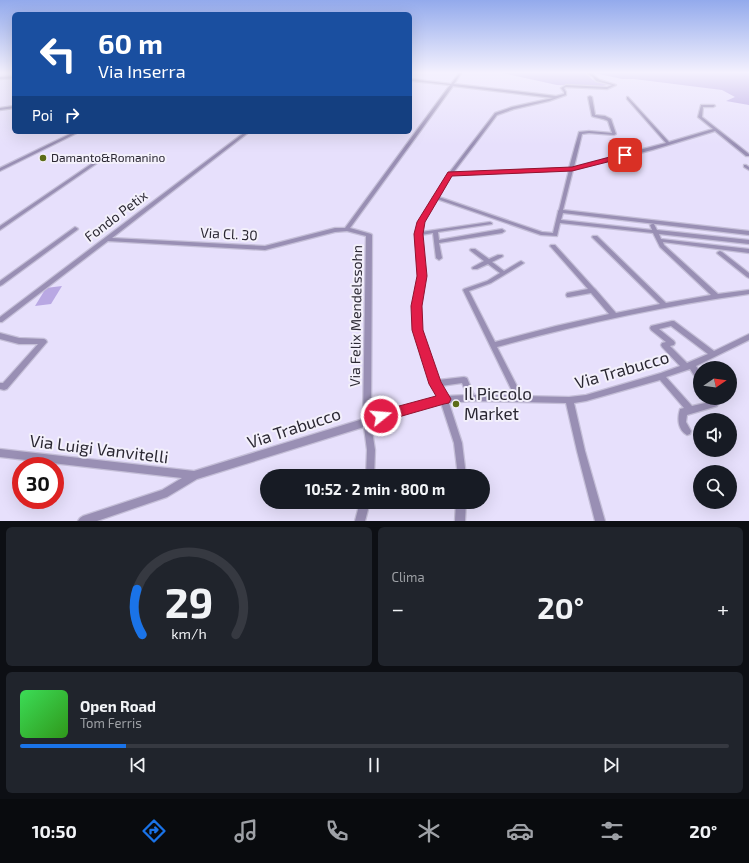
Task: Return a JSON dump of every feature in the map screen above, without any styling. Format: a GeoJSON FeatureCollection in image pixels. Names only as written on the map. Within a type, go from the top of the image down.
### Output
{"type":"FeatureCollection","features":[{"type":"Feature","properties":{"kind":"street"},"geometry":{"type":"LineString","coordinates":[[347,229],[444,96]]}},
{"type":"Feature","properties":{"kind":"street"},"geometry":{"type":"LineString","coordinates":[[552,96],[558,97]]}},
{"type":"Feature","properties":{"kind":"street"},"geometry":{"type":"LineString","coordinates":[[461,469],[458,443],[444,399],[436,384],[418,330],[416,306],[422,276],[418,234],[421,222],[450,174],[496,114],[506,110],[558,97]]}},
{"type":"Feature","properties":{"kind":"street"},"geometry":{"type":"LineString","coordinates":[[435,197],[541,233],[555,235],[580,133],[589,132],[614,134],[610,120],[604,117],[594,116],[590,97]]}},
{"type":"Feature","properties":{"kind":"street"},"geometry":{"type":"LineString","coordinates":[[628,98],[668,143]]}},
{"type":"Feature","properties":{"kind":"street"},"geometry":{"type":"LineString","coordinates":[[713,106],[702,106],[700,117],[747,155],[749,155]]}},
{"type":"Feature","properties":{"kind":"street"},"geometry":{"type":"LineString","coordinates":[[0,109],[12,107]]}},
{"type":"Feature","properties":{"kind":"street"},"geometry":{"type":"LineString","coordinates":[[450,174],[572,169],[715,130]]}},
{"type":"Feature","properties":{"kind":"street"},"geometry":{"type":"LineString","coordinates":[[0,170],[73,134]]}},
{"type":"Feature","properties":{"kind":"street","name":"Fondo Petix"},"geometry":{"type":"LineString","coordinates":[[0,320],[244,134]]}},
{"type":"Feature","properties":{"kind":"street"},"geometry":{"type":"LineString","coordinates":[[0,228],[104,157]]}},
{"type":"Feature","properties":{"kind":"street"},"geometry":{"type":"LineString","coordinates":[[745,166],[749,169]]}},
{"type":"Feature","properties":{"kind":"street"},"geometry":{"type":"LineString","coordinates":[[560,212],[749,233]]}},
{"type":"Feature","properties":{"kind":"street"},"geometry":{"type":"LineString","coordinates":[[558,221],[749,242]]}},
{"type":"Feature","properties":{"kind":"street"},"geometry":{"type":"LineString","coordinates":[[418,234],[490,223]]}},
{"type":"Feature","properties":{"kind":"street"},"geometry":{"type":"LineString","coordinates":[[652,225],[662,246],[716,296]]}},
{"type":"Feature","properties":{"kind":"street"},"geometry":{"type":"LineString","coordinates":[[469,226],[476,236]]}},
{"type":"Feature","properties":{"kind":"street"},"geometry":{"type":"LineString","coordinates":[[0,284],[75,229]]}},
{"type":"Feature","properties":{"kind":"street","name":"Via Cl. 30"},"geometry":{"type":"LineString","coordinates":[[107,238],[265,248],[335,230],[347,229]]}},
{"type":"Feature","properties":{"kind":"street","name":"Via Felix Mendelssohn"},"geometry":{"type":"LineString","coordinates":[[347,229],[369,235],[367,421]]}},
{"type":"Feature","properties":{"kind":"street"},"geometry":{"type":"LineString","coordinates":[[435,231],[440,258]]}},
{"type":"Feature","properties":{"kind":"street"},"geometry":{"type":"LineString","coordinates":[[437,242],[502,232]]}},
{"type":"Feature","properties":{"kind":"street"},"geometry":{"type":"LineString","coordinates":[[595,237],[664,305]]}},
{"type":"Feature","properties":{"kind":"street"},"geometry":{"type":"LineString","coordinates":[[659,240],[749,252]]}},
{"type":"Feature","properties":{"kind":"street"},"geometry":{"type":"LineString","coordinates":[[553,246],[614,315]]}},
{"type":"Feature","properties":{"kind":"street"},"geometry":{"type":"LineString","coordinates":[[473,250],[503,273]]}},
{"type":"Feature","properties":{"kind":"street"},"geometry":{"type":"LineString","coordinates":[[720,253],[749,276]]}},
{"type":"Feature","properties":{"kind":"street"},"geometry":{"type":"LineString","coordinates":[[475,268],[500,256]]}},
{"type":"Feature","properties":{"kind":"street"},"geometry":{"type":"LineString","coordinates":[[519,398],[466,290],[488,282],[521,263]]}},
{"type":"Feature","properties":{"kind":"street"},"geometry":{"type":"LineString","coordinates":[[569,294],[593,290]]}},
{"type":"Feature","properties":{"kind":"street"},"geometry":{"type":"LineString","coordinates":[[493,345],[614,315],[716,296],[749,292]]}},
{"type":"Feature","properties":{"kind":"street"},"geometry":{"type":"LineString","coordinates":[[693,371],[664,346],[672,343],[654,328],[672,323],[713,354]]}},
{"type":"Feature","properties":{"kind":"street"},"geometry":{"type":"LineString","coordinates":[[0,336],[19,341],[44,342],[4,387],[0,386]]}},
{"type":"Feature","properties":{"kind":"street","name":"Via Trabucco"},"geometry":{"type":"LineString","coordinates":[[195,475],[367,421],[444,399],[519,398],[569,400],[586,398],[661,376],[688,366],[748,339]]}},
{"type":"Feature","properties":{"kind":"street"},"geometry":{"type":"LineString","coordinates":[[661,376],[689,409]]}},
{"type":"Feature","properties":{"kind":"street"},"geometry":{"type":"LineString","coordinates":[[436,384],[464,380],[472,398]]}},
{"type":"Feature","properties":{"kind":"street"},"geometry":{"type":"LineString","coordinates":[[569,400],[580,451],[600,521]]}},
{"type":"Feature","properties":{"kind":"street"},"geometry":{"type":"LineString","coordinates":[[687,432],[682,424],[683,412],[689,409],[709,405]]}},
{"type":"Feature","properties":{"kind":"street"},"geometry":{"type":"LineString","coordinates":[[367,421],[371,450],[370,469]]}},
{"type":"Feature","properties":{"kind":"street","name":"Via Luigi Vanvitelli"},"geometry":{"type":"LineString","coordinates":[[0,453],[195,475]]}},
{"type":"Feature","properties":{"kind":"street"},"geometry":{"type":"LineString","coordinates":[[83,521],[164,494],[195,475]]}},
{"type":"Feature","properties":{"kind":"street"},"geometry":{"type":"LineString","coordinates":[[360,521],[363,509]]}},
{"type":"Feature","properties":{"kind":"street"},"geometry":{"type":"LineString","coordinates":[[460,521],[461,509]]}},
{"type":"Feature","properties":{"kind":"shaded area"},"geometry":{"type":"Polygon","coordinates":[[[734,96],[749,96],[749,105],[726,101],[735,97],[734,96]]]}},
{"type":"Feature","properties":{"kind":"shaded area"},"geometry":{"type":"Polygon","coordinates":[[[62,286],[51,304],[35,306],[46,288],[62,286]]]}},
{"type":"Feature","properties":{"kind":"place","name":"Damanto&Romanino"},"geometry":{"type":"Point","coordinates":[43,158]}},
{"type":"Feature","properties":{"kind":"place","name":"Il Piccolo Market"},"geometry":{"type":"Point","coordinates":[456,404]}},
{"type":"Feature","properties":{"kind":"route"},"geometry":{"type":"LineString","coordinates":[[381,416],[444,399],[436,384],[418,330],[416,306],[422,276],[418,234],[421,222],[450,174],[572,169],[625,155]]}}]}
